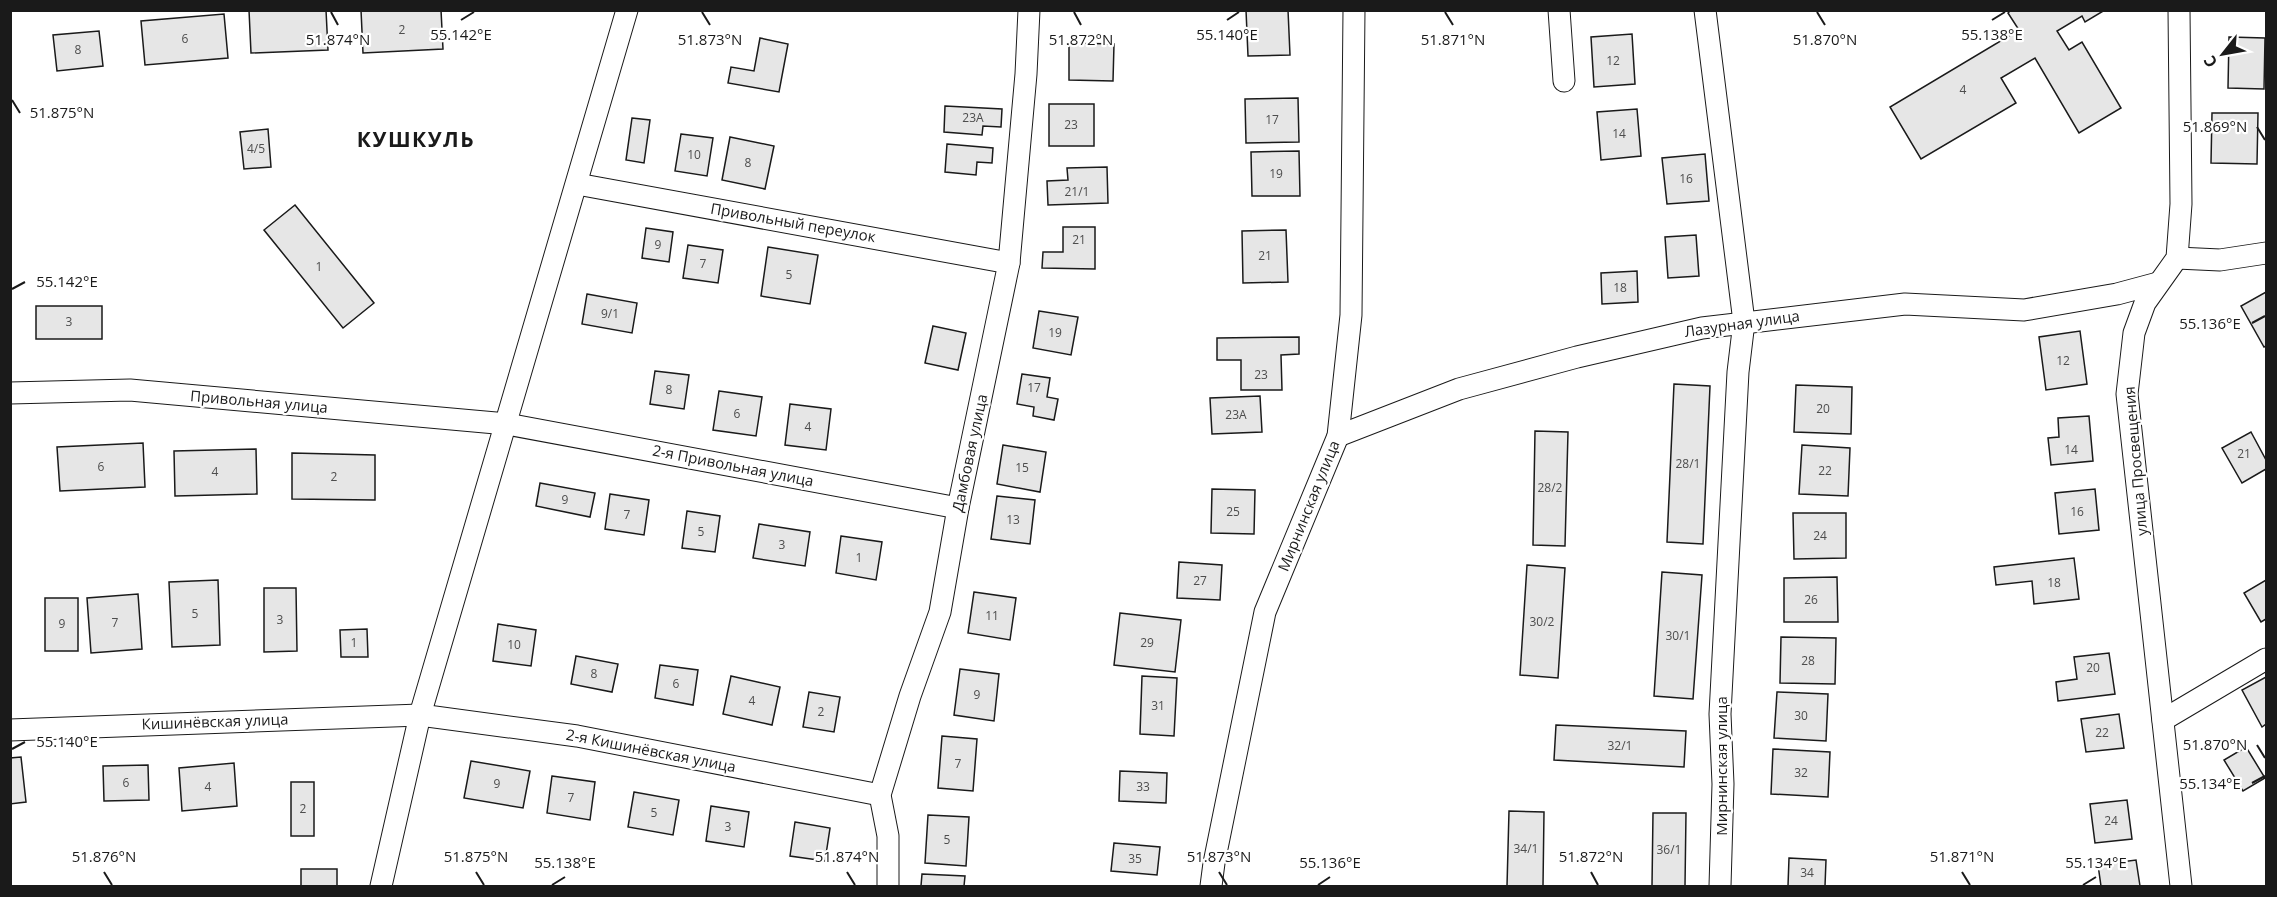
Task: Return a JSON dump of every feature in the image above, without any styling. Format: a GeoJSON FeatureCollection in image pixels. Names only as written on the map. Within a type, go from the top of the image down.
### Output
{"type":"FeatureCollection","features":[{"type":"Feature","properties":{"kind":"street"},"geometry":{"type":"LineString","coordinates":[[381,886],[420,716],[627,10]]}},
{"type":"Feature","properties":{"kind":"street","name":"Дамбовая улица"},"geometry":{"type":"LineString","coordinates":[[888,886],[888,836],[880,795],[910,696],[940,612],[958,508],[1009,263],[1026,74],[1029,10]]}},
{"type":"Feature","properties":{"kind":"street","name":"Мирнинская улица"},"geometry":{"type":"LineString","coordinates":[[1211,886],[1265,612],[1338,436],[1351,315],[1354,10]]}},
{"type":"Feature","properties":{"kind":"street"},"geometry":{"type":"LineString","coordinates":[[1559,10],[1564,81]]}},
{"type":"Feature","properties":{"kind":"street","name":"Мирнинская улица"},"geometry":{"type":"LineString","coordinates":[[1706,10],[1744,322],[1738,372],[1720,714],[1723,784],[1720,886]]}},
{"type":"Feature","properties":{"kind":"street"},"geometry":{"type":"LineString","coordinates":[[2180,10],[2181,204],[2177,258],[2220,260],[2266,253]]}},
{"type":"Feature","properties":{"kind":"street","name":"Привольный переулок"},"geometry":{"type":"LineString","coordinates":[[577,184],[1009,263]]}},
{"type":"Feature","properties":{"kind":"street","name":"улица Просвещения"},"geometry":{"type":"LineString","coordinates":[[2177,258],[2145,303],[2134,333],[2127,394],[2181,886]]}},
{"type":"Feature","properties":{"kind":"street","name":"Лазурная улица"},"geometry":{"type":"LineString","coordinates":[[1338,436],[1469,386],[1680,333],[1744,322],[1905,304],[2024,310],[2117,294],[2158,283]]}},
{"type":"Feature","properties":{"kind":"street","name":"Привольная улица"},"geometry":{"type":"LineString","coordinates":[[10,393],[130,390],[507,424]]}},
{"type":"Feature","properties":{"kind":"street","name":"2-я Привольная улица"},"geometry":{"type":"LineString","coordinates":[[507,424],[958,508]]}},
{"type":"Feature","properties":{"kind":"street"},"geometry":{"type":"LineString","coordinates":[[2163,720],[2266,659]]}},
{"type":"Feature","properties":{"kind":"street","name":"Кишинёвская улица"},"geometry":{"type":"LineString","coordinates":[[10,730],[420,716]]}},
{"type":"Feature","properties":{"kind":"street","name":"2-я Кишинёвская улица"},"geometry":{"type":"LineString","coordinates":[[420,716],[577,736],[880,795]]}},
{"type":"Feature","properties":{"kind":"building"},"geometry":{"type":"Polygon","coordinates":[[[249,10],[326,10],[328,50],[251,53],[249,10]]]}},
{"type":"Feature","properties":{"kind":"building"},"geometry":{"type":"Polygon","coordinates":[[[361,10],[441,10],[443,49],[363,53],[361,10]]]}},
{"type":"Feature","properties":{"kind":"building"},"geometry":{"type":"Polygon","coordinates":[[[1246,10],[1288,10],[1290,55],[1248,56],[1246,10]]]}},
{"type":"Feature","properties":{"kind":"building"},"geometry":{"type":"Polygon","coordinates":[[[2011,10],[2105,10],[2085,22],[2082,16],[2057,31],[2069,50],[2082,42],[2121,108],[2079,133],[2035,58],[2001,78],[2016,103],[1921,159],[1890,107],[2019,30],[2008,13],[2011,10]]]}},
{"type":"Feature","properties":{"kind":"building"},"geometry":{"type":"Polygon","coordinates":[[[224,14],[228,58],[145,65],[141,21],[224,14]]]}},
{"type":"Feature","properties":{"kind":"building"},"geometry":{"type":"Polygon","coordinates":[[[99,31],[103,66],[57,71],[53,35],[99,31]]]}},
{"type":"Feature","properties":{"kind":"building"},"geometry":{"type":"Polygon","coordinates":[[[1632,34],[1635,84],[1594,87],[1591,37],[1632,34]]]}},
{"type":"Feature","properties":{"kind":"building"},"geometry":{"type":"Polygon","coordinates":[[[2229,37],[2265,38],[2264,89],[2228,88],[2229,37]]]}},
{"type":"Feature","properties":{"kind":"building"},"geometry":{"type":"Polygon","coordinates":[[[760,38],[788,44],[779,92],[728,83],[731,67],[754,71],[760,38]]]}},
{"type":"Feature","properties":{"kind":"building"},"geometry":{"type":"Polygon","coordinates":[[[1069,43],[1114,44],[1113,81],[1069,80],[1069,43]]]}},
{"type":"Feature","properties":{"kind":"building"},"geometry":{"type":"Polygon","coordinates":[[[1298,98],[1299,142],[1246,143],[1245,99],[1298,98]]]}},
{"type":"Feature","properties":{"kind":"building"},"geometry":{"type":"Polygon","coordinates":[[[1049,104],[1094,104],[1094,146],[1049,146],[1049,104]]]}},
{"type":"Feature","properties":{"kind":"building"},"geometry":{"type":"Polygon","coordinates":[[[945,106],[1002,109],[1001,127],[983,126],[982,135],[944,132],[945,106]]]}},
{"type":"Feature","properties":{"kind":"building"},"geometry":{"type":"Polygon","coordinates":[[[1637,109],[1641,156],[1601,160],[1597,112],[1637,109]]]}},
{"type":"Feature","properties":{"kind":"building"},"geometry":{"type":"Polygon","coordinates":[[[2212,113],[2258,113],[2257,164],[2211,163],[2212,113]]]}},
{"type":"Feature","properties":{"kind":"building"},"geometry":{"type":"Polygon","coordinates":[[[632,118],[650,120],[644,163],[626,160],[632,118]]]}},
{"type":"Feature","properties":{"kind":"building"},"geometry":{"type":"Polygon","coordinates":[[[268,129],[271,167],[244,169],[240,132],[268,129]]]}},
{"type":"Feature","properties":{"kind":"building"},"geometry":{"type":"Polygon","coordinates":[[[681,134],[713,138],[707,176],[675,171],[681,134]]]}},
{"type":"Feature","properties":{"kind":"building"},"geometry":{"type":"Polygon","coordinates":[[[730,137],[774,146],[765,189],[722,180],[730,137]]]}},
{"type":"Feature","properties":{"kind":"building"},"geometry":{"type":"Polygon","coordinates":[[[947,144],[993,148],[992,163],[977,162],[976,175],[945,172],[947,144]]]}},
{"type":"Feature","properties":{"kind":"building"},"geometry":{"type":"Polygon","coordinates":[[[1299,151],[1300,196],[1252,196],[1251,152],[1299,151]]]}},
{"type":"Feature","properties":{"kind":"building"},"geometry":{"type":"Polygon","coordinates":[[[1705,154],[1709,201],[1667,204],[1662,158],[1705,154]]]}},
{"type":"Feature","properties":{"kind":"building"},"geometry":{"type":"Polygon","coordinates":[[[1107,167],[1108,203],[1048,205],[1047,181],[1068,180],[1067,168],[1107,167]]]}},
{"type":"Feature","properties":{"kind":"building"},"geometry":{"type":"Polygon","coordinates":[[[295,205],[374,303],[343,328],[264,230],[295,205]]]}},
{"type":"Feature","properties":{"kind":"building"},"geometry":{"type":"Polygon","coordinates":[[[1063,227],[1095,227],[1095,269],[1042,268],[1043,252],[1063,252],[1063,227]]]}},
{"type":"Feature","properties":{"kind":"building"},"geometry":{"type":"Polygon","coordinates":[[[646,228],[673,232],[669,262],[642,258],[646,228]]]}},
{"type":"Feature","properties":{"kind":"building"},"geometry":{"type":"Polygon","coordinates":[[[1286,230],[1288,282],[1243,283],[1242,231],[1286,230]]]}},
{"type":"Feature","properties":{"kind":"building"},"geometry":{"type":"Polygon","coordinates":[[[1696,235],[1699,276],[1668,278],[1665,237],[1696,235]]]}},
{"type":"Feature","properties":{"kind":"building"},"geometry":{"type":"Polygon","coordinates":[[[688,245],[723,250],[718,283],[683,278],[688,245]]]}},
{"type":"Feature","properties":{"kind":"building"},"geometry":{"type":"Polygon","coordinates":[[[768,247],[818,255],[810,304],[761,296],[768,247]]]}},
{"type":"Feature","properties":{"kind":"building"},"geometry":{"type":"Polygon","coordinates":[[[1637,271],[1638,302],[1602,304],[1601,273],[1637,271]]]}},
{"type":"Feature","properties":{"kind":"building"},"geometry":{"type":"Polygon","coordinates":[[[2266,292],[2266,346],[2264,347],[2241,306],[2266,292]]]}},
{"type":"Feature","properties":{"kind":"building"},"geometry":{"type":"Polygon","coordinates":[[[587,294],[637,303],[632,333],[582,324],[587,294]]]}},
{"type":"Feature","properties":{"kind":"building"},"geometry":{"type":"Polygon","coordinates":[[[36,306],[102,306],[102,339],[36,339],[36,306]]]}},
{"type":"Feature","properties":{"kind":"building"},"geometry":{"type":"Polygon","coordinates":[[[1039,311],[1078,317],[1071,355],[1033,348],[1039,311]]]}},
{"type":"Feature","properties":{"kind":"building"},"geometry":{"type":"Polygon","coordinates":[[[933,326],[966,333],[958,370],[925,363],[933,326]]]}},
{"type":"Feature","properties":{"kind":"building"},"geometry":{"type":"Polygon","coordinates":[[[2080,331],[2087,384],[2046,390],[2039,337],[2080,331]]]}},
{"type":"Feature","properties":{"kind":"building"},"geometry":{"type":"Polygon","coordinates":[[[1299,337],[1299,354],[1281,355],[1282,390],[1241,390],[1241,360],[1217,360],[1217,338],[1299,337]]]}},
{"type":"Feature","properties":{"kind":"building"},"geometry":{"type":"Polygon","coordinates":[[[655,371],[689,375],[684,409],[650,404],[655,371]]]}},
{"type":"Feature","properties":{"kind":"building"},"geometry":{"type":"Polygon","coordinates":[[[1022,374],[1050,378],[1047,397],[1058,399],[1054,420],[1033,416],[1034,407],[1017,404],[1022,374]]]}},
{"type":"Feature","properties":{"kind":"building"},"geometry":{"type":"Polygon","coordinates":[[[1674,384],[1710,386],[1703,544],[1667,542],[1674,384]]]}},
{"type":"Feature","properties":{"kind":"building"},"geometry":{"type":"Polygon","coordinates":[[[1796,385],[1852,387],[1851,434],[1794,432],[1796,385]]]}},
{"type":"Feature","properties":{"kind":"building"},"geometry":{"type":"Polygon","coordinates":[[[719,391],[762,397],[756,436],[713,430],[719,391]]]}},
{"type":"Feature","properties":{"kind":"building"},"geometry":{"type":"Polygon","coordinates":[[[1260,396],[1262,432],[1212,434],[1210,398],[1260,396]]]}},
{"type":"Feature","properties":{"kind":"building"},"geometry":{"type":"Polygon","coordinates":[[[790,404],[831,409],[826,450],[785,445],[790,404]]]}},
{"type":"Feature","properties":{"kind":"building"},"geometry":{"type":"Polygon","coordinates":[[[2089,416],[2093,461],[2051,465],[2048,438],[2059,437],[2058,418],[2089,416]]]}},
{"type":"Feature","properties":{"kind":"building"},"geometry":{"type":"Polygon","coordinates":[[[1535,431],[1568,432],[1565,546],[1533,545],[1535,431]]]}},
{"type":"Feature","properties":{"kind":"building"},"geometry":{"type":"Polygon","coordinates":[[[2251,432],[2266,460],[2266,469],[2242,483],[2222,448],[2251,432]]]}},
{"type":"Feature","properties":{"kind":"building"},"geometry":{"type":"Polygon","coordinates":[[[143,443],[145,487],[60,491],[57,447],[143,443]]]}},
{"type":"Feature","properties":{"kind":"building"},"geometry":{"type":"Polygon","coordinates":[[[1003,445],[1046,452],[1040,492],[997,484],[1003,445]]]}},
{"type":"Feature","properties":{"kind":"building"},"geometry":{"type":"Polygon","coordinates":[[[1802,445],[1850,448],[1848,496],[1799,494],[1802,445]]]}},
{"type":"Feature","properties":{"kind":"building"},"geometry":{"type":"Polygon","coordinates":[[[256,449],[257,494],[175,496],[174,451],[256,449]]]}},
{"type":"Feature","properties":{"kind":"building"},"geometry":{"type":"Polygon","coordinates":[[[292,453],[375,455],[375,500],[292,499],[292,453]]]}},
{"type":"Feature","properties":{"kind":"building"},"geometry":{"type":"Polygon","coordinates":[[[540,483],[595,493],[590,517],[536,506],[540,483]]]}},
{"type":"Feature","properties":{"kind":"building"},"geometry":{"type":"Polygon","coordinates":[[[1212,489],[1255,490],[1254,534],[1211,533],[1212,489]]]}},
{"type":"Feature","properties":{"kind":"building"},"geometry":{"type":"Polygon","coordinates":[[[2095,489],[2099,530],[2059,534],[2055,493],[2095,489]]]}},
{"type":"Feature","properties":{"kind":"building"},"geometry":{"type":"Polygon","coordinates":[[[610,494],[649,500],[644,535],[605,529],[610,494]]]}},
{"type":"Feature","properties":{"kind":"building"},"geometry":{"type":"Polygon","coordinates":[[[997,496],[1035,500],[1030,544],[991,539],[997,496]]]}},
{"type":"Feature","properties":{"kind":"building"},"geometry":{"type":"Polygon","coordinates":[[[687,511],[720,516],[715,552],[682,548],[687,511]]]}},
{"type":"Feature","properties":{"kind":"building"},"geometry":{"type":"Polygon","coordinates":[[[1793,513],[1846,513],[1846,558],[1794,559],[1793,513]]]}},
{"type":"Feature","properties":{"kind":"building"},"geometry":{"type":"Polygon","coordinates":[[[759,524],[810,532],[805,566],[753,558],[759,524]]]}},
{"type":"Feature","properties":{"kind":"building"},"geometry":{"type":"Polygon","coordinates":[[[841,536],[882,542],[876,580],[836,573],[841,536]]]}},
{"type":"Feature","properties":{"kind":"building"},"geometry":{"type":"Polygon","coordinates":[[[2074,558],[2079,599],[2034,604],[2032,581],[1996,585],[1994,567],[2074,558]]]}},
{"type":"Feature","properties":{"kind":"building"},"geometry":{"type":"Polygon","coordinates":[[[1179,562],[1222,565],[1220,600],[1177,598],[1179,562]]]}},
{"type":"Feature","properties":{"kind":"building"},"geometry":{"type":"Polygon","coordinates":[[[1527,565],[1565,568],[1558,678],[1520,675],[1527,565]]]}},
{"type":"Feature","properties":{"kind":"building"},"geometry":{"type":"Polygon","coordinates":[[[1662,572],[1702,575],[1693,699],[1654,696],[1662,572]]]}},
{"type":"Feature","properties":{"kind":"building"},"geometry":{"type":"Polygon","coordinates":[[[1837,577],[1838,622],[1784,622],[1784,578],[1837,577]]]}},
{"type":"Feature","properties":{"kind":"building"},"geometry":{"type":"Polygon","coordinates":[[[218,580],[220,645],[172,647],[169,582],[218,580]]]}},
{"type":"Feature","properties":{"kind":"building"},"geometry":{"type":"Polygon","coordinates":[[[2266,580],[2266,619],[2261,622],[2244,593],[2266,580]]]}},
{"type":"Feature","properties":{"kind":"building"},"geometry":{"type":"Polygon","coordinates":[[[264,588],[296,588],[297,651],[264,652],[264,588]]]}},
{"type":"Feature","properties":{"kind":"building"},"geometry":{"type":"Polygon","coordinates":[[[974,592],[1016,598],[1010,640],[968,633],[974,592]]]}},
{"type":"Feature","properties":{"kind":"building"},"geometry":{"type":"Polygon","coordinates":[[[138,594],[142,649],[91,653],[87,598],[138,594]]]}},
{"type":"Feature","properties":{"kind":"building"},"geometry":{"type":"Polygon","coordinates":[[[45,598],[78,598],[78,651],[45,651],[45,598]]]}},
{"type":"Feature","properties":{"kind":"building"},"geometry":{"type":"Polygon","coordinates":[[[1120,613],[1181,620],[1175,672],[1114,665],[1120,613]]]}},
{"type":"Feature","properties":{"kind":"building"},"geometry":{"type":"Polygon","coordinates":[[[498,624],[536,630],[531,666],[493,661],[498,624]]]}},
{"type":"Feature","properties":{"kind":"building"},"geometry":{"type":"Polygon","coordinates":[[[367,629],[368,657],[341,657],[340,630],[367,629]]]}},
{"type":"Feature","properties":{"kind":"building"},"geometry":{"type":"Polygon","coordinates":[[[1781,637],[1836,638],[1835,684],[1780,683],[1781,637]]]}},
{"type":"Feature","properties":{"kind":"building"},"geometry":{"type":"Polygon","coordinates":[[[2109,653],[2115,694],[2058,701],[2056,682],[2077,679],[2074,657],[2109,653]]]}},
{"type":"Feature","properties":{"kind":"building"},"geometry":{"type":"Polygon","coordinates":[[[576,656],[618,664],[612,692],[571,684],[576,656]]]}},
{"type":"Feature","properties":{"kind":"building"},"geometry":{"type":"Polygon","coordinates":[[[660,665],[698,670],[693,705],[655,698],[660,665]]]}},
{"type":"Feature","properties":{"kind":"building"},"geometry":{"type":"Polygon","coordinates":[[[960,669],[999,674],[994,721],[954,715],[960,669]]]}},
{"type":"Feature","properties":{"kind":"building"},"geometry":{"type":"Polygon","coordinates":[[[731,676],[780,687],[772,725],[723,714],[731,676]]]}},
{"type":"Feature","properties":{"kind":"building"},"geometry":{"type":"Polygon","coordinates":[[[1142,676],[1177,678],[1174,736],[1140,734],[1142,676]]]}},
{"type":"Feature","properties":{"kind":"building"},"geometry":{"type":"Polygon","coordinates":[[[2266,677],[2266,724],[2262,727],[2242,690],[2266,677]]]}},
{"type":"Feature","properties":{"kind":"building"},"geometry":{"type":"Polygon","coordinates":[[[809,692],[840,697],[834,732],[803,727],[809,692]]]}},
{"type":"Feature","properties":{"kind":"building"},"geometry":{"type":"Polygon","coordinates":[[[1777,692],[1828,694],[1826,741],[1774,738],[1777,692]]]}},
{"type":"Feature","properties":{"kind":"building"},"geometry":{"type":"Polygon","coordinates":[[[2119,714],[2124,748],[2086,752],[2081,719],[2119,714]]]}},
{"type":"Feature","properties":{"kind":"building"},"geometry":{"type":"Polygon","coordinates":[[[1556,725],[1686,731],[1684,767],[1554,760],[1556,725]]]}},
{"type":"Feature","properties":{"kind":"building"},"geometry":{"type":"Polygon","coordinates":[[[942,736],[977,739],[973,791],[938,788],[942,736]]]}},
{"type":"Feature","properties":{"kind":"building"},"geometry":{"type":"Polygon","coordinates":[[[2246,747],[2265,778],[2243,791],[2224,760],[2246,747]]]}},
{"type":"Feature","properties":{"kind":"building"},"geometry":{"type":"Polygon","coordinates":[[[1773,749],[1830,752],[1828,797],[1771,794],[1773,749]]]}},
{"type":"Feature","properties":{"kind":"building"},"geometry":{"type":"Polygon","coordinates":[[[21,757],[26,802],[10,804],[10,758],[21,757]]]}},
{"type":"Feature","properties":{"kind":"building"},"geometry":{"type":"Polygon","coordinates":[[[471,761],[530,771],[523,808],[464,798],[471,761]]]}},
{"type":"Feature","properties":{"kind":"building"},"geometry":{"type":"Polygon","coordinates":[[[234,763],[237,806],[182,811],[179,768],[234,763]]]}},
{"type":"Feature","properties":{"kind":"building"},"geometry":{"type":"Polygon","coordinates":[[[148,765],[149,800],[104,801],[103,766],[148,765]]]}},
{"type":"Feature","properties":{"kind":"building"},"geometry":{"type":"Polygon","coordinates":[[[1120,771],[1167,773],[1166,803],[1119,801],[1120,771]]]}},
{"type":"Feature","properties":{"kind":"building"},"geometry":{"type":"Polygon","coordinates":[[[552,776],[595,782],[590,820],[547,813],[552,776]]]}},
{"type":"Feature","properties":{"kind":"building"},"geometry":{"type":"Polygon","coordinates":[[[291,782],[314,782],[314,836],[291,836],[291,782]]]}},
{"type":"Feature","properties":{"kind":"building"},"geometry":{"type":"Polygon","coordinates":[[[634,792],[679,800],[673,835],[628,827],[634,792]]]}},
{"type":"Feature","properties":{"kind":"building"},"geometry":{"type":"Polygon","coordinates":[[[2127,800],[2132,839],[2095,843],[2090,804],[2127,800]]]}},
{"type":"Feature","properties":{"kind":"building"},"geometry":{"type":"Polygon","coordinates":[[[711,806],[749,812],[744,847],[706,841],[711,806]]]}},
{"type":"Feature","properties":{"kind":"building"},"geometry":{"type":"Polygon","coordinates":[[[1509,811],[1544,812],[1543,886],[1507,886],[1509,811]]]}},
{"type":"Feature","properties":{"kind":"building"},"geometry":{"type":"Polygon","coordinates":[[[1653,813],[1686,813],[1685,886],[1652,886],[1653,813]]]}},
{"type":"Feature","properties":{"kind":"building"},"geometry":{"type":"Polygon","coordinates":[[[928,815],[969,817],[966,866],[925,863],[928,815]]]}},
{"type":"Feature","properties":{"kind":"building"},"geometry":{"type":"Polygon","coordinates":[[[795,822],[830,828],[825,861],[790,856],[795,822]]]}},
{"type":"Feature","properties":{"kind":"building"},"geometry":{"type":"Polygon","coordinates":[[[1114,843],[1160,847],[1157,875],[1111,871],[1114,843]]]}},
{"type":"Feature","properties":{"kind":"building"},"geometry":{"type":"Polygon","coordinates":[[[1789,858],[1826,860],[1825,886],[1788,886],[1789,858]]]}},
{"type":"Feature","properties":{"kind":"building"},"geometry":{"type":"Polygon","coordinates":[[[2136,860],[2140,886],[2101,886],[2098,865],[2136,860]]]}},
{"type":"Feature","properties":{"kind":"building"},"geometry":{"type":"Polygon","coordinates":[[[301,869],[337,869],[337,886],[301,886],[301,869]]]}},
{"type":"Feature","properties":{"kind":"building"},"geometry":{"type":"Polygon","coordinates":[[[922,874],[965,876],[964,886],[921,886],[922,874]]]}},
{"type":"Feature","properties":{"kind":"district","name":"КУШКУЛЬ"},"geometry":{"type":"Point","coordinates":[416,140]}}]}
